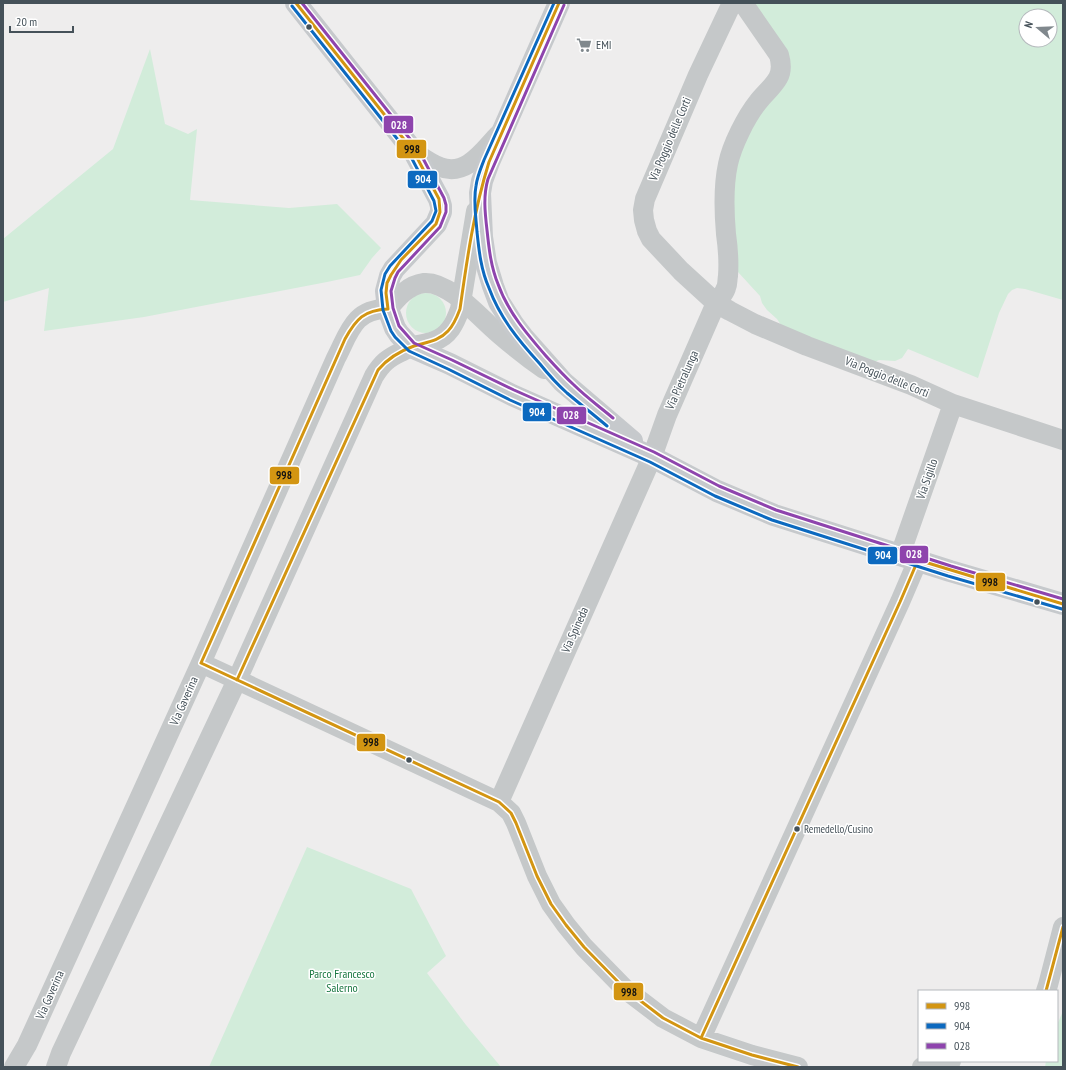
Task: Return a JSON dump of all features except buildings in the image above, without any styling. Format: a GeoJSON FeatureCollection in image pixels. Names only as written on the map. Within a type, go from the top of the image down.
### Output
{"type":"FeatureCollection","features":[{"type":"Feature","properties":{"kind":"street"},"geometry":{"type":"LineString","coordinates":[[296,3],[414,152],[440,199],[441,212],[436,224],[394,269],[390,276],[386,291],[388,310],[395,328],[398,334],[412,347],[512,395],[652,457],[718,491],[767,512],[909,558],[1063,604]]}},
{"type":"Feature","properties":{"kind":"street"},"geometry":{"type":"LineString","coordinates":[[56,1067],[61,1053],[237,680],[374,376],[387,360],[412,347],[435,341],[446,334],[451,329],[457,317],[482,181],[559,3]]}},
{"type":"Feature","properties":{"kind":"street","name":"Via Poggio delle Corti"},"geometry":{"type":"LineString","coordinates":[[732,3],[698,75],[645,200],[643,210],[644,220],[651,239],[681,271],[716,303],[761,327],[911,385],[954,404],[1063,440]]}},
{"type":"Feature","properties":{"kind":"street"},"geometry":{"type":"LineString","coordinates":[[716,303],[723,295],[727,287],[728,247],[724,204],[725,177],[728,163],[732,150],[743,127],[757,103],[778,78],[781,68],[779,55],[743,3]]}},
{"type":"Feature","properties":{"kind":"street"},"geometry":{"type":"LineString","coordinates":[[414,152],[440,167],[449,169],[459,168],[471,163],[503,130]]}},
{"type":"Feature","properties":{"kind":"street"},"geometry":{"type":"LineString","coordinates":[[480,194],[484,255],[496,294],[513,324],[535,352],[563,382]]}},
{"type":"Feature","properties":{"kind":"street"},"geometry":{"type":"LineString","coordinates":[[681,271],[727,282]]}},
{"type":"Feature","properties":{"kind":"street"},"geometry":{"type":"LineString","coordinates":[[388,310],[407,290],[424,283],[438,286],[453,294],[461,299],[498,333],[563,382],[652,457]]}},
{"type":"Feature","properties":{"kind":"street","name":"Via Pietralunga"},"geometry":{"type":"LineString","coordinates":[[652,457],[667,415],[716,303]]}},
{"type":"Feature","properties":{"kind":"street","name":"Via Gaverina"},"geometry":{"type":"LineString","coordinates":[[14,1067],[27,1045],[201,664],[345,338],[353,325],[362,315],[375,310],[388,310]]}},
{"type":"Feature","properties":{"kind":"street","name":"Via Sigillo"},"geometry":{"type":"LineString","coordinates":[[701,1038],[897,609],[909,558],[954,404]]}},
{"type":"Feature","properties":{"kind":"street","name":"Via Spineda"},"geometry":{"type":"LineString","coordinates":[[498,802],[652,457]]}},
{"type":"Feature","properties":{"kind":"street"},"geometry":{"type":"LineString","coordinates":[[201,664],[498,802],[511,813],[537,876],[551,904],[584,947],[625,989],[663,1018],[701,1038],[752,1055],[798,1067]]}},
{"type":"Feature","properties":{"kind":"street"},"geometry":{"type":"LineString","coordinates":[[1046,990],[1063,927]]}},
{"type":"Feature","properties":{"kind":"street"},"geometry":{"type":"LineString","coordinates":[[922,1067],[946,1062]]}},
{"type":"Feature","properties":{"kind":"green space"},"geometry":{"type":"Polygon","coordinates":[[[750,3],[1063,3],[1063,300],[1025,289],[1017,288],[1012,290],[1008,294],[999,313],[978,378],[908,349],[902,358],[895,361],[879,360],[872,363],[783,328],[777,319],[767,310],[762,303],[760,296],[738,272],[721,178],[782,70],[750,3]]]}},
{"type":"Feature","properties":{"kind":"green space"},"geometry":{"type":"Polygon","coordinates":[[[150,49],[165,124],[188,134],[197,129],[190,200],[289,208],[337,204],[381,248],[360,275],[144,317],[44,331],[49,288],[3,302],[3,239],[113,149],[150,49]]]}},
{"type":"Feature","properties":{"kind":"green space"},"geometry":{"type":"Polygon","coordinates":[[[430,293],[437,296],[443,302],[446,313],[445,321],[437,330],[430,333],[422,333],[415,330],[407,321],[406,309],[409,302],[418,294],[430,293]]]}},
{"type":"Feature","properties":{"kind":"green space","name":"Parco Francesco Salerno"},"geometry":{"type":"Polygon","coordinates":[[[307,847],[411,889],[446,956],[427,973],[466,1025],[501,1067],[209,1067],[307,847]]]}},
{"type":"Feature","properties":{"kind":"green space"},"geometry":{"type":"Polygon","coordinates":[[[1063,1011],[1063,1067],[1045,1067],[1046,1062],[1058,1062],[1058,1023],[1063,1011]]]}},
{"type":"Feature","properties":{"kind":"transit line","name":"998"},"geometry":{"type":"LineString","coordinates":[[296,3],[414,152],[439,199],[440,212],[436,224],[401,260],[387,283],[386,293],[388,309]]}},
{"type":"Feature","properties":{"kind":"transit line","name":"028"},"geometry":{"type":"LineString","coordinates":[[302,3],[418,149],[444,198],[446,212],[440,227],[398,272],[391,291],[393,308],[399,326],[414,343],[514,390],[654,452],[719,486],[776,510],[951,566],[1063,599]]}},
{"type":"Feature","properties":{"kind":"transit line","name":"904"},"geometry":{"type":"LineString","coordinates":[[554,3],[478,176],[475,192],[475,215],[482,267],[493,299],[504,319],[549,375],[567,393],[607,426]]}},
{"type":"Feature","properties":{"kind":"transit line","name":"998"},"geometry":{"type":"LineString","coordinates":[[237,680],[378,370],[390,358],[404,350],[441,337],[450,329],[455,321],[460,309],[475,216],[489,162],[559,3]]}},
{"type":"Feature","properties":{"kind":"transit line","name":"028"},"geometry":{"type":"LineString","coordinates":[[564,5],[488,179],[485,192],[485,204],[489,244],[492,264],[502,294],[525,331],[563,375],[583,394],[613,418]]}},
{"type":"Feature","properties":{"kind":"transit line","name":"904"},"geometry":{"type":"LineString","coordinates":[[292,6],[410,155],[434,201],[436,211],[432,221],[390,266],[385,274],[381,290],[383,310],[391,331],[409,351],[510,400],[650,462],[715,496],[772,520],[948,576],[1062,609]]}},
{"type":"Feature","properties":{"kind":"transit line","name":"998"},"geometry":{"type":"LineString","coordinates":[[201,663],[345,339],[353,326],[362,317],[373,311],[388,309]]}},
{"type":"Feature","properties":{"kind":"transit line","name":"998"},"geometry":{"type":"LineString","coordinates":[[918,560],[1063,604]]}},
{"type":"Feature","properties":{"kind":"transit line","name":"998"},"geometry":{"type":"LineString","coordinates":[[701,1038],[918,560]]}},
{"type":"Feature","properties":{"kind":"transit line","name":"998"},"geometry":{"type":"LineString","coordinates":[[201,663],[499,802],[511,813],[537,876],[551,904],[584,947],[625,989],[663,1018],[701,1038],[752,1055],[798,1067]]}},
{"type":"Feature","properties":{"kind":"transit line","name":"998"},"geometry":{"type":"LineString","coordinates":[[1046,990],[1063,927]]}},
{"type":"Feature","properties":{"kind":"place","name":"EMI"},"geometry":{"type":"Point","coordinates":[584,45]}},
{"type":"Feature","properties":{"kind":"place","name":"Remedello/Cusino"},"geometry":{"type":"Point","coordinates":[797,829]}}]}
